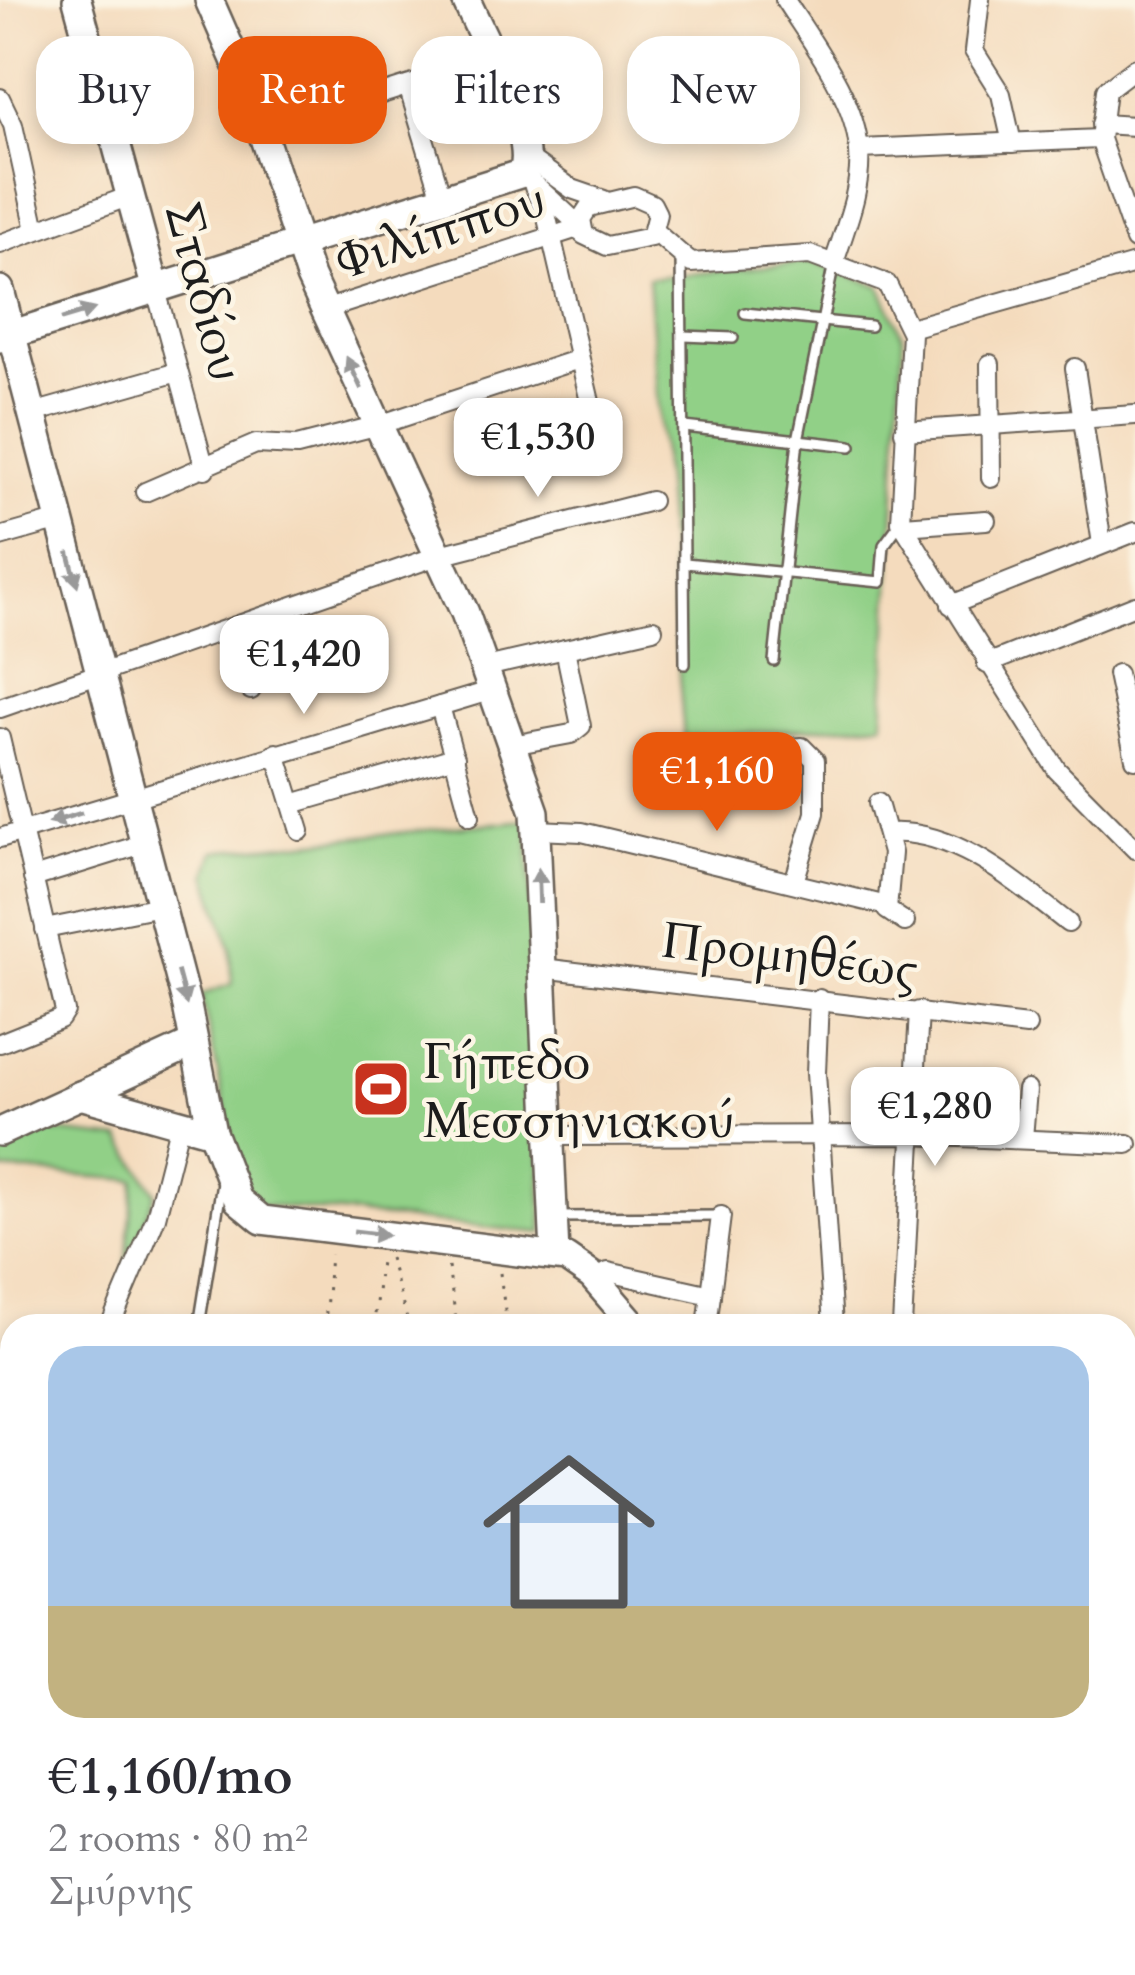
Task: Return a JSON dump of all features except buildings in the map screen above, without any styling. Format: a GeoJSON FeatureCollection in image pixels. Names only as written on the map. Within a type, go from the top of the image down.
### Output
{"type":"FeatureCollection","features":[{"type":"Feature","properties":{"kind":"street","name":"Σταδίου"},"geometry":{"type":"LineString","coordinates":[[77,0],[205,469]]}},
{"type":"Feature","properties":{"kind":"street"},"geometry":{"type":"LineString","coordinates":[[209,0],[223,36]]}},
{"type":"Feature","properties":{"kind":"street"},"geometry":{"type":"LineString","coordinates":[[466,0],[482,36]]}},
{"type":"Feature","properties":{"kind":"street"},"geometry":{"type":"LineString","coordinates":[[785,0],[841,94],[860,148],[855,192],[834,263]]}},
{"type":"Feature","properties":{"kind":"street"},"geometry":{"type":"LineString","coordinates":[[980,0],[974,51],[1001,94],[1012,142]]}},
{"type":"Feature","properties":{"kind":"street"},"geometry":{"type":"LineString","coordinates":[[1135,68],[1106,90],[1100,131],[1135,240]]}},
{"type":"Feature","properties":{"kind":"street"},"geometry":{"type":"LineString","coordinates":[[387,93],[411,85]]}},
{"type":"Feature","properties":{"kind":"street"},"geometry":{"type":"LineString","coordinates":[[408,86],[443,201]]}},
{"type":"Feature","properties":{"kind":"street"},"geometry":{"type":"LineString","coordinates":[[0,98],[14,125],[36,230]]}},
{"type":"Feature","properties":{"kind":"street"},"geometry":{"type":"LineString","coordinates":[[860,148],[1012,142],[1135,126]]}},
{"type":"Feature","properties":{"kind":"street"},"geometry":{"type":"LineString","coordinates":[[266,144],[324,310],[440,555],[489,679],[537,830],[554,1255]]}},
{"type":"Feature","properties":{"kind":"street"},"geometry":{"type":"LineString","coordinates":[[519,144],[552,237],[594,419]]}},
{"type":"Feature","properties":{"kind":"street"},"geometry":{"type":"LineString","coordinates":[[6,336],[443,201],[527,169],[604,200],[644,198],[657,214],[655,232],[644,241],[607,246],[590,241],[527,169]]}},
{"type":"Feature","properties":{"kind":"street"},"geometry":{"type":"LineString","coordinates":[[0,244],[130,196]]}},
{"type":"Feature","properties":{"kind":"street"},"geometry":{"type":"LineString","coordinates":[[581,227],[584,212],[604,200]]}},
{"type":"Feature","properties":{"kind":"street","name":"Φιλίππου"},"geometry":{"type":"LineString","coordinates":[[324,310],[581,227]]}},
{"type":"Feature","properties":{"kind":"street"},"geometry":{"type":"LineString","coordinates":[[655,232],[691,263],[810,255],[885,281],[910,328],[902,524],[1068,785],[1135,849]]}},
{"type":"Feature","properties":{"kind":"street"},"geometry":{"type":"LineString","coordinates":[[910,328],[1135,264]]}},
{"type":"Feature","properties":{"kind":"street"},"geometry":{"type":"LineString","coordinates":[[0,290],[6,336],[33,413],[101,674],[212,1132],[240,1203],[255,1218],[554,1255],[596,1280],[625,1314]]}},
{"type":"Feature","properties":{"kind":"street"},"geometry":{"type":"LineString","coordinates":[[145,491],[256,444],[297,446],[379,425],[579,359]]}},
{"type":"Feature","properties":{"kind":"street"},"geometry":{"type":"LineString","coordinates":[[990,364],[991,478]]}},
{"type":"Feature","properties":{"kind":"street"},"geometry":{"type":"LineString","coordinates":[[1075,368],[1102,544]]}},
{"type":"Feature","properties":{"kind":"street"},"geometry":{"type":"LineString","coordinates":[[33,413],[178,372]]}},
{"type":"Feature","properties":{"kind":"street"},"geometry":{"type":"LineString","coordinates":[[904,431],[992,429],[1135,416]]}},
{"type":"Feature","properties":{"kind":"street"},"geometry":{"type":"LineString","coordinates":[[0,708],[440,555],[651,501]]}},
{"type":"Feature","properties":{"kind":"street"},"geometry":{"type":"LineString","coordinates":[[0,537],[60,520]]}},
{"type":"Feature","properties":{"kind":"street"},"geometry":{"type":"LineString","coordinates":[[902,524],[986,520]]}},
{"type":"Feature","properties":{"kind":"street"},"geometry":{"type":"LineString","coordinates":[[951,604],[1135,532]]}},
{"type":"Feature","properties":{"kind":"street"},"geometry":{"type":"LineString","coordinates":[[987,664],[1135,604]]}},
{"type":"Feature","properties":{"kind":"street"},"geometry":{"type":"LineString","coordinates":[[231,628],[251,690]]}},
{"type":"Feature","properties":{"kind":"street"},"geometry":{"type":"LineString","coordinates":[[0,838],[440,706],[489,679],[565,649],[653,629]]}},
{"type":"Feature","properties":{"kind":"street"},"geometry":{"type":"LineString","coordinates":[[512,745],[571,734],[580,726],[565,649]]}},
{"type":"Feature","properties":{"kind":"street"},"geometry":{"type":"LineString","coordinates":[[1117,674],[1135,759]]}},
{"type":"Feature","properties":{"kind":"street"},"geometry":{"type":"LineString","coordinates":[[440,706],[470,816]]}},
{"type":"Feature","properties":{"kind":"street"},"geometry":{"type":"LineString","coordinates":[[0,738],[65,1010],[60,1019],[0,1043]]}},
{"type":"Feature","properties":{"kind":"street"},"geometry":{"type":"LineString","coordinates":[[743,751],[802,747],[815,760],[815,813],[794,882]]}},
{"type":"Feature","properties":{"kind":"street"},"geometry":{"type":"LineString","coordinates":[[276,753],[300,831]]}},
{"type":"Feature","properties":{"kind":"street"},"geometry":{"type":"LineString","coordinates":[[292,804],[455,757]]}},
{"type":"Feature","properties":{"kind":"street"},"geometry":{"type":"LineString","coordinates":[[878,803],[893,864],[887,905],[890,914],[905,922]]}},
{"type":"Feature","properties":{"kind":"street"},"geometry":{"type":"LineString","coordinates":[[537,830],[582,832],[887,905]]}},
{"type":"Feature","properties":{"kind":"street"},"geometry":{"type":"LineString","coordinates":[[888,833],[926,836],[974,857],[1068,923]]}},
{"type":"Feature","properties":{"kind":"street"},"geometry":{"type":"LineString","coordinates":[[33,878],[143,844]]}},
{"type":"Feature","properties":{"kind":"street"},"geometry":{"type":"LineString","coordinates":[[46,929],[160,906]]}},
{"type":"Feature","properties":{"kind":"street","name":"Προμηθέως"},"geometry":{"type":"LineString","coordinates":[[542,968],[1027,1027]]}},
{"type":"Feature","properties":{"kind":"street"},"geometry":{"type":"LineString","coordinates":[[819,999],[815,1045],[832,1314]]}},
{"type":"Feature","properties":{"kind":"street"},"geometry":{"type":"LineString","coordinates":[[903,1314],[919,1011]]}},
{"type":"Feature","properties":{"kind":"street"},"geometry":{"type":"LineString","coordinates":[[0,1132],[194,1043]]}},
{"type":"Feature","properties":{"kind":"street"},"geometry":{"type":"LineString","coordinates":[[1023,1138],[1027,1090]]}},
{"type":"Feature","properties":{"kind":"street"},"geometry":{"type":"LineString","coordinates":[[80,1095],[212,1132]]}},
{"type":"Feature","properties":{"kind":"street"},"geometry":{"type":"LineString","coordinates":[[115,1314],[157,1217],[180,1123]]}},
{"type":"Feature","properties":{"kind":"street"},"geometry":{"type":"LineString","coordinates":[[550,1136],[910,1135],[1129,1144]]}},
{"type":"Feature","properties":{"kind":"street"},"geometry":{"type":"LineString","coordinates":[[709,1314],[722,1216]]}},
{"type":"Feature","properties":{"kind":"street"},"geometry":{"type":"LineString","coordinates":[[596,1280],[608,1272],[711,1295]]}},
{"type":"Feature","properties":{"kind":"lane"},"geometry":{"type":"LineString","coordinates":[[681,256],[686,664]]}},
{"type":"Feature","properties":{"kind":"lane"},"geometry":{"type":"LineString","coordinates":[[774,661],[798,440],[826,322],[834,263]]}},
{"type":"Feature","properties":{"kind":"lane"},"geometry":{"type":"LineString","coordinates":[[746,313],[870,326]]}},
{"type":"Feature","properties":{"kind":"lane"},"geometry":{"type":"LineString","coordinates":[[684,336],[733,338]]}},
{"type":"Feature","properties":{"kind":"lane"},"geometry":{"type":"LineString","coordinates":[[685,427],[851,446]]}},
{"type":"Feature","properties":{"kind":"lane"},"geometry":{"type":"LineString","coordinates":[[685,563],[881,582],[884,545],[902,524]]}},
{"type":"Feature","properties":{"kind":"lane"},"geometry":{"type":"LineString","coordinates":[[201,1314],[225,1172]]}},
{"type":"Feature","properties":{"kind":"lane"},"geometry":{"type":"LineString","coordinates":[[553,1218],[722,1216]]}},
{"type":"Feature","properties":{"kind":"path"},"geometry":{"type":"LineString","coordinates":[[326,1314],[332,1228]]}},
{"type":"Feature","properties":{"kind":"path"},"geometry":{"type":"LineString","coordinates":[[375,1314],[382,1234]]}},
{"type":"Feature","properties":{"kind":"path"},"geometry":{"type":"LineString","coordinates":[[382,1234],[405,1314]]}},
{"type":"Feature","properties":{"kind":"path"},"geometry":{"type":"LineString","coordinates":[[443,1241],[456,1314]]}},
{"type":"Feature","properties":{"kind":"path"},"geometry":{"type":"LineString","coordinates":[[495,1247],[505,1314]]}},
{"type":"Feature","properties":{"kind":"green space"},"geometry":{"type":"Polygon","coordinates":[[[811,262],[880,286],[903,337],[883,723],[684,738],[648,278],[811,262]]]}},
{"type":"Feature","properties":{"kind":"green space","name":"Γήπεδο Μεσσηνιακού"},"geometry":{"type":"Polygon","coordinates":[[[528,820],[543,1233],[261,1205],[242,1184],[201,995],[232,984],[231,949],[207,874],[215,851],[528,820]]]}},
{"type":"Feature","properties":{"kind":"green space"},"geometry":{"type":"Polygon","coordinates":[[[49,1131],[121,1139],[156,1193],[118,1289],[125,1271],[135,1180],[0,1170],[0,1154],[49,1131]]]}},
{"type":"Feature","properties":{"kind":"place","name":"Γήπεδο Μεσσηνιακού"},"geometry":{"type":"Point","coordinates":[381,1089]}}]}
